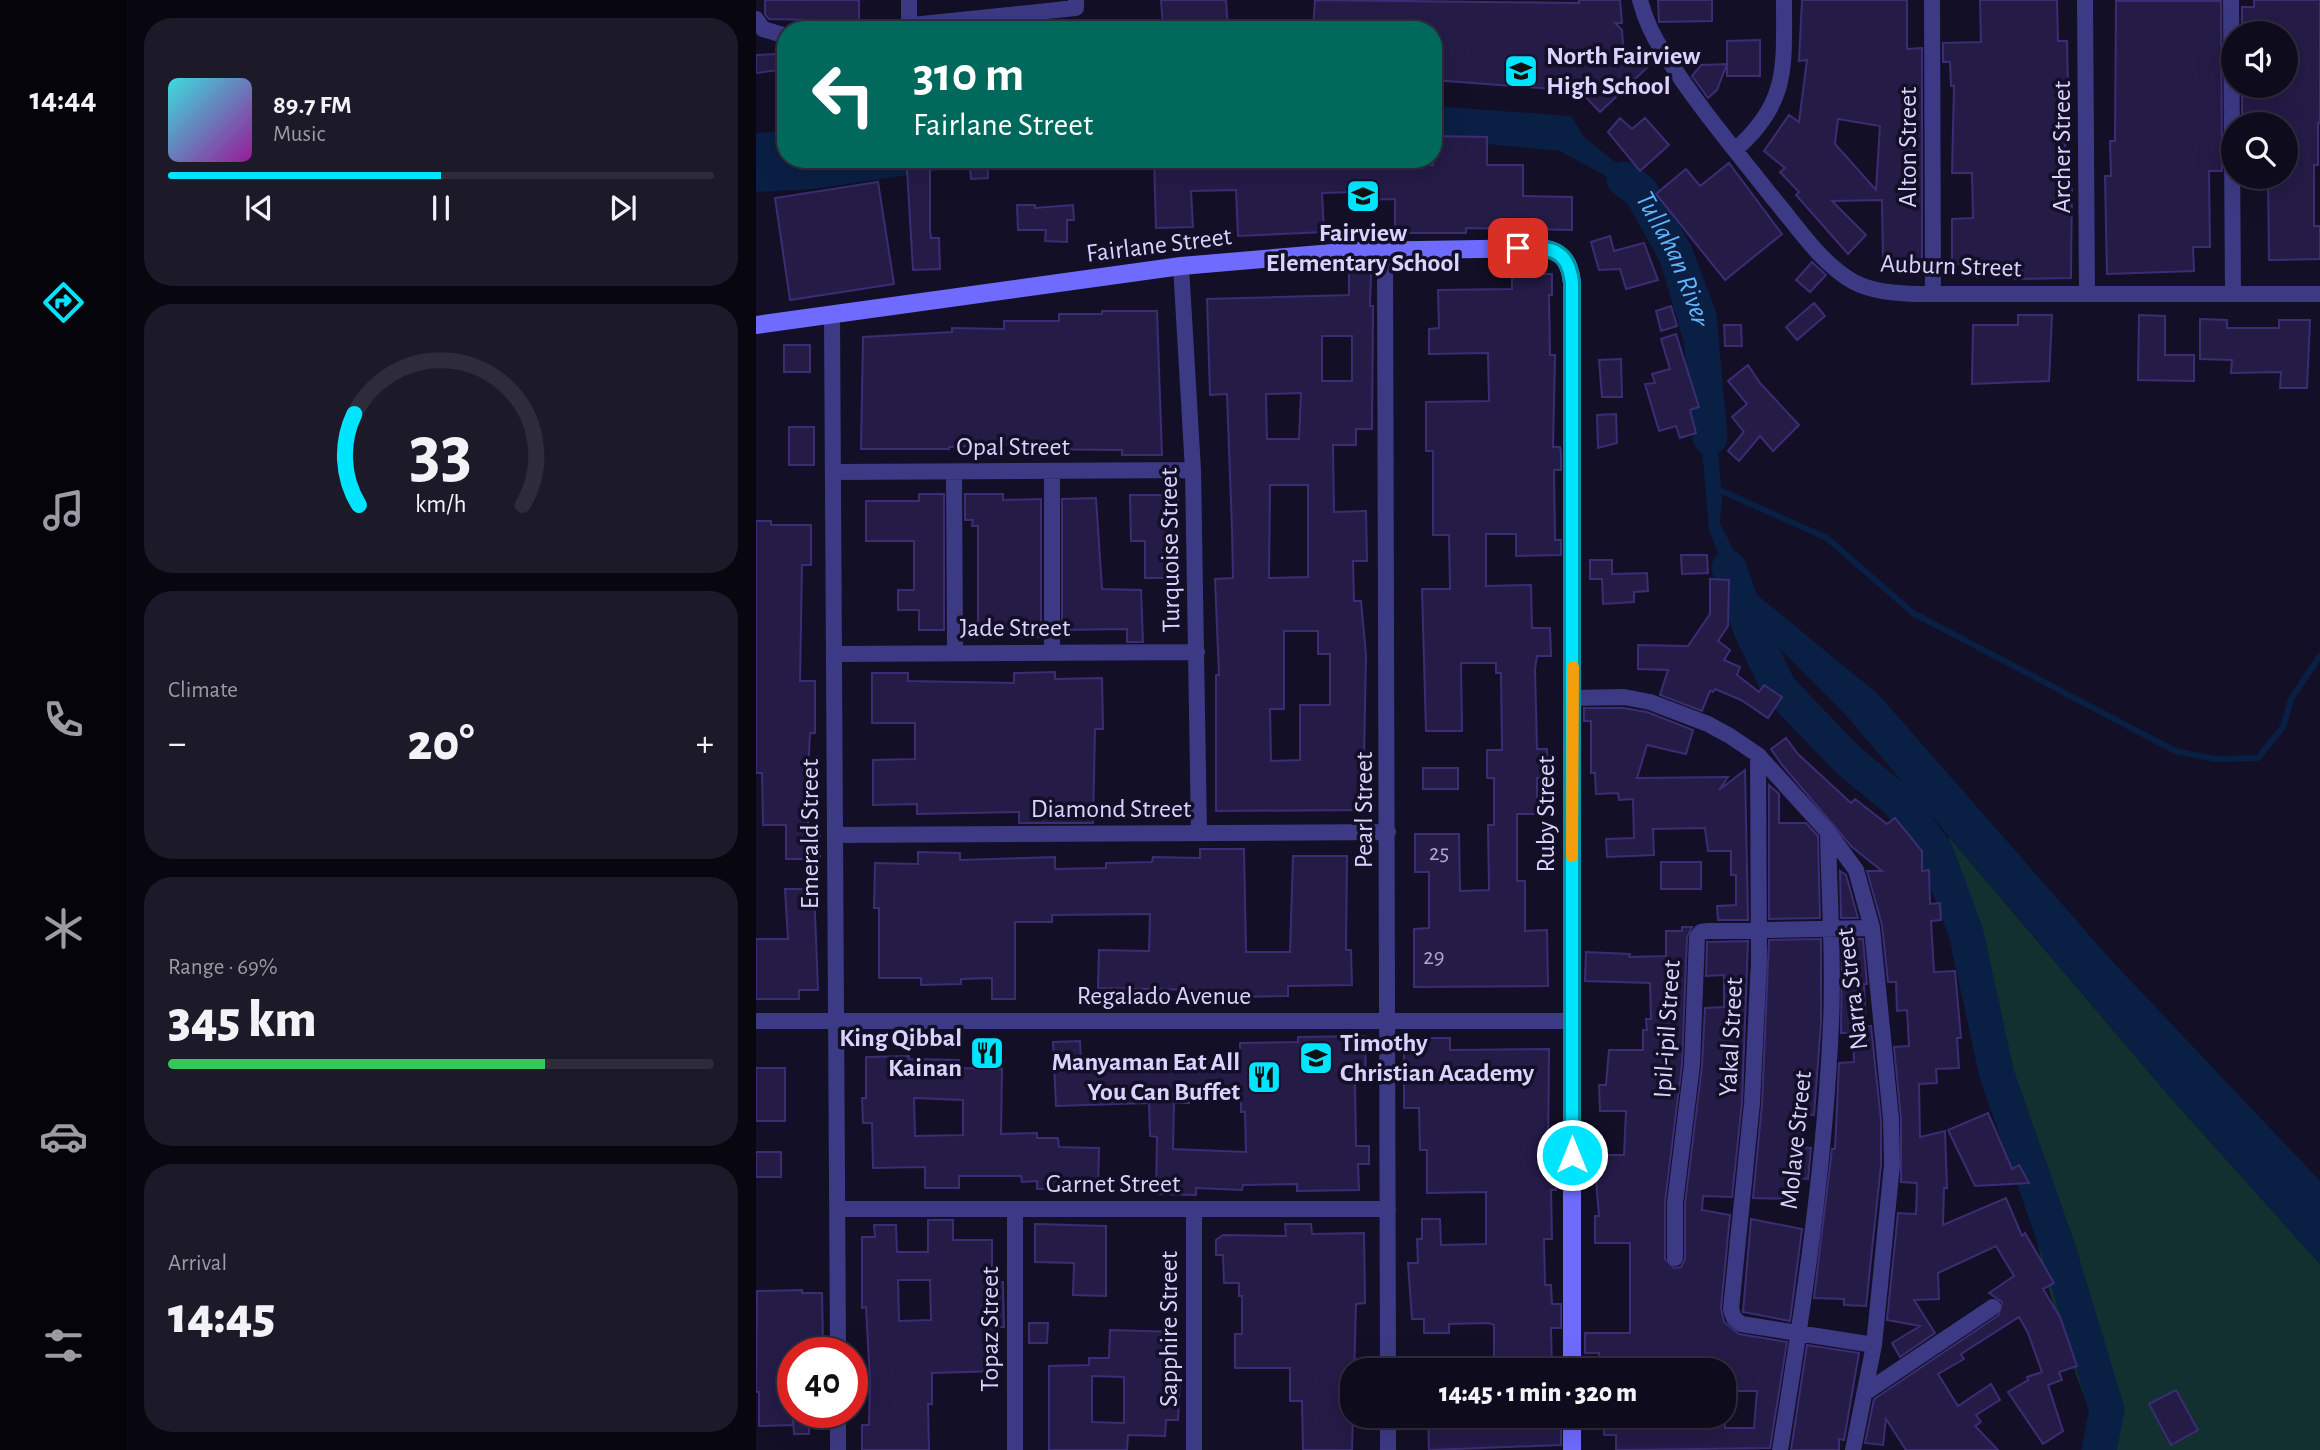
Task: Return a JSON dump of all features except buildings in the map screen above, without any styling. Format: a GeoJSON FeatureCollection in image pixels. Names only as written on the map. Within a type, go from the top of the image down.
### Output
{"type":"FeatureCollection","features":[{"type":"Feature","properties":{"kind":"street"},"geometry":{"type":"LineString","coordinates":[[909,0],[909,21]]}},
{"type":"Feature","properties":{"kind":"street","name":"Auburn Street"},"geometry":{"type":"LineString","coordinates":[[1640,0],[1646,22],[1664,55],[1735,150],[1808,240],[1832,266],[1853,281],[1892,293],[2320,294]]}},
{"type":"Feature","properties":{"kind":"street"},"geometry":{"type":"LineString","coordinates":[[1735,150],[1768,116],[1777,96],[1784,52],[1784,0]]}},
{"type":"Feature","properties":{"kind":"street","name":"Alton Street"},"geometry":{"type":"LineString","coordinates":[[1932,0],[1933,294]]}},
{"type":"Feature","properties":{"kind":"street","name":"Archer Street"},"geometry":{"type":"LineString","coordinates":[[2085,0],[2087,294]]}},
{"type":"Feature","properties":{"kind":"street"},"geometry":{"type":"LineString","coordinates":[[2231,0],[2233,294]]}},
{"type":"Feature","properties":{"kind":"street"},"geometry":{"type":"LineString","coordinates":[[941,21],[1076,4]]}},
{"type":"Feature","properties":{"kind":"street"},"geometry":{"type":"LineString","coordinates":[[760,24],[777,32]]}},
{"type":"Feature","properties":{"kind":"street","name":"Fairlane Street"},"geometry":{"type":"LineString","coordinates":[[756,325],[1181,266],[1385,250],[1544,248],[1557,251],[1566,260]]}},
{"type":"Feature","properties":{"kind":"street","name":"Pearl Street"},"geometry":{"type":"LineString","coordinates":[[1385,250],[1388,1358]]}},
{"type":"Feature","properties":{"kind":"street","name":"Ruby Street"},"geometry":{"type":"LineString","coordinates":[[1566,260],[1572,283],[1572,1358]]}},
{"type":"Feature","properties":{"kind":"street","name":"Turquoise Street"},"geometry":{"type":"LineString","coordinates":[[1181,266],[1193,470],[1199,833]]}},
{"type":"Feature","properties":{"kind":"street","name":"Emerald Street"},"geometry":{"type":"LineString","coordinates":[[832,316],[838,1337]]}},
{"type":"Feature","properties":{"kind":"street","name":"Opal Street"},"geometry":{"type":"LineString","coordinates":[[833,472],[1193,470]]}},
{"type":"Feature","properties":{"kind":"street"},"geometry":{"type":"LineString","coordinates":[[1052,471],[1052,652]]}},
{"type":"Feature","properties":{"kind":"street"},"geometry":{"type":"LineString","coordinates":[[954,472],[955,653]]}},
{"type":"Feature","properties":{"kind":"street","name":"Jade Street"},"geometry":{"type":"LineString","coordinates":[[834,654],[1197,652]]}},
{"type":"Feature","properties":{"kind":"street","name":"Narra Street"},"geometry":{"type":"LineString","coordinates":[[1573,698],[1624,697],[1650,702],[1708,724],[1758,755],[1828,832],[1856,870],[1872,928],[1891,1119],[1892,1165],[1890,1213],[1874,1345],[1853,1450]]}},
{"type":"Feature","properties":{"kind":"street","name":"Yakal Street"},"geometry":{"type":"LineString","coordinates":[[1758,755],[1759,930],[1752,1104],[1731,1309],[1734,1318],[1741,1324],[1799,1333]]}},
{"type":"Feature","properties":{"kind":"street","name":"Diamond Street"},"geometry":{"type":"LineString","coordinates":[[835,835],[1388,832]]}},
{"type":"Feature","properties":{"kind":"street","name":"Molave Street"},"geometry":{"type":"LineString","coordinates":[[1780,1450],[1799,1333],[1822,1149],[1830,1044],[1828,832]]}},
{"type":"Feature","properties":{"kind":"street","name":"Ipil-ipil Street"},"geometry":{"type":"LineString","coordinates":[[1675,1258],[1675,1203],[1692,1065],[1697,937],[1701,932],[1708,931],[1872,928]]}},
{"type":"Feature","properties":{"kind":"street","name":"Regalado Avenue"},"geometry":{"type":"LineString","coordinates":[[756,1021],[1572,1021]]}},
{"type":"Feature","properties":{"kind":"street","name":"Garnet Street"},"geometry":{"type":"LineString","coordinates":[[838,1209],[1388,1209]]}},
{"type":"Feature","properties":{"kind":"street","name":"Topaz Street"},"geometry":{"type":"LineString","coordinates":[[1014,1209],[1014,1450]]}},
{"type":"Feature","properties":{"kind":"street","name":"Sapphire Street"},"geometry":{"type":"LineString","coordinates":[[1194,1209],[1194,1450]]}},
{"type":"Feature","properties":{"kind":"street"},"geometry":{"type":"LineString","coordinates":[[1866,1392],[1993,1307]]}},
{"type":"Feature","properties":{"kind":"street"},"geometry":{"type":"LineString","coordinates":[[1799,1333],[1874,1345]]}},
{"type":"Feature","properties":{"kind":"street"},"geometry":{"type":"LineString","coordinates":[[838,1428],[838,1450]]}},
{"type":"Feature","properties":{"kind":"street"},"geometry":{"type":"LineString","coordinates":[[1388,1428],[1388,1450]]}},
{"type":"Feature","properties":{"kind":"street"},"geometry":{"type":"LineString","coordinates":[[1572,1428],[1572,1450]]}},
{"type":"Feature","properties":{"kind":"green space"},"geometry":{"type":"Polygon","coordinates":[[[1949,837],[2170,1097],[2320,1264],[2320,1450],[2083,1450],[2100,1438],[2048,1286],[2029,1191],[1936,888],[1949,837]]]}},
{"type":"Feature","properties":{"kind":"water"},"geometry":{"type":"Polygon","coordinates":[[[1442,107],[1571,116],[1584,137],[1645,186],[1717,437],[1722,499],[1720,523],[1756,594],[1879,695],[2111,960],[2320,1181],[2320,1264],[2170,1097],[1845,714],[1741,610],[1709,530],[1701,438],[1705,415],[1660,261],[1635,192],[1560,151],[1442,140],[1442,107]]]}},
{"type":"Feature","properties":{"kind":"water"},"geometry":{"type":"Polygon","coordinates":[[[777,150],[777,168],[955,168],[814,189],[756,192],[756,152],[777,150]]]}},
{"type":"Feature","properties":{"kind":"waterway","name":"Tullahan River"},"geometry":{"type":"LineString","coordinates":[[756,151],[777,149]]}},
{"type":"Feature","properties":{"kind":"waterway","name":"Tullahan River"},"geometry":{"type":"LineString","coordinates":[[1624,179],[1641,192],[1675,253],[1699,316],[1710,437]]}},
{"type":"Feature","properties":{"kind":"waterway"},"geometry":{"type":"LineString","coordinates":[[1717,489],[1827,538],[1913,613],[2175,751],[2215,759],[2258,758],[2283,727],[2291,699],[2320,656]]}},
{"type":"Feature","properties":{"kind":"waterway"},"geometry":{"type":"LineString","coordinates":[[1729,568],[1751,630],[1779,688],[1847,759],[1899,802],[1936,852],[1966,933],[1997,1075],[2058,1248],[2107,1410],[2099,1450]]}},
{"type":"Feature","properties":{"kind":"slow traffic"},"geometry":{"type":"LineString","coordinates":[[1572,856],[1573,667]]}},
{"type":"Feature","properties":{"kind":"place","name":"North Fairview High School"},"geometry":{"type":"Point","coordinates":[1521,71]}},
{"type":"Feature","properties":{"kind":"place","name":"Fairview Elementary School"},"geometry":{"type":"Point","coordinates":[1363,196]}},
{"type":"Feature","properties":{"kind":"place","name":"King Qibbal Kainan"},"geometry":{"type":"Point","coordinates":[987,1053]}},
{"type":"Feature","properties":{"kind":"place","name":"Timothy Christian Academy"},"geometry":{"type":"Point","coordinates":[1316,1058]}},
{"type":"Feature","properties":{"kind":"place","name":"Manyaman Eat All You Can Buffet"},"geometry":{"type":"Point","coordinates":[1264,1077]}},
{"type":"Feature","properties":{"kind":"route"},"geometry":{"type":"LineString","coordinates":[[1518,248],[1557,251],[1566,260],[1572,283],[1572,1155]]}}]}
